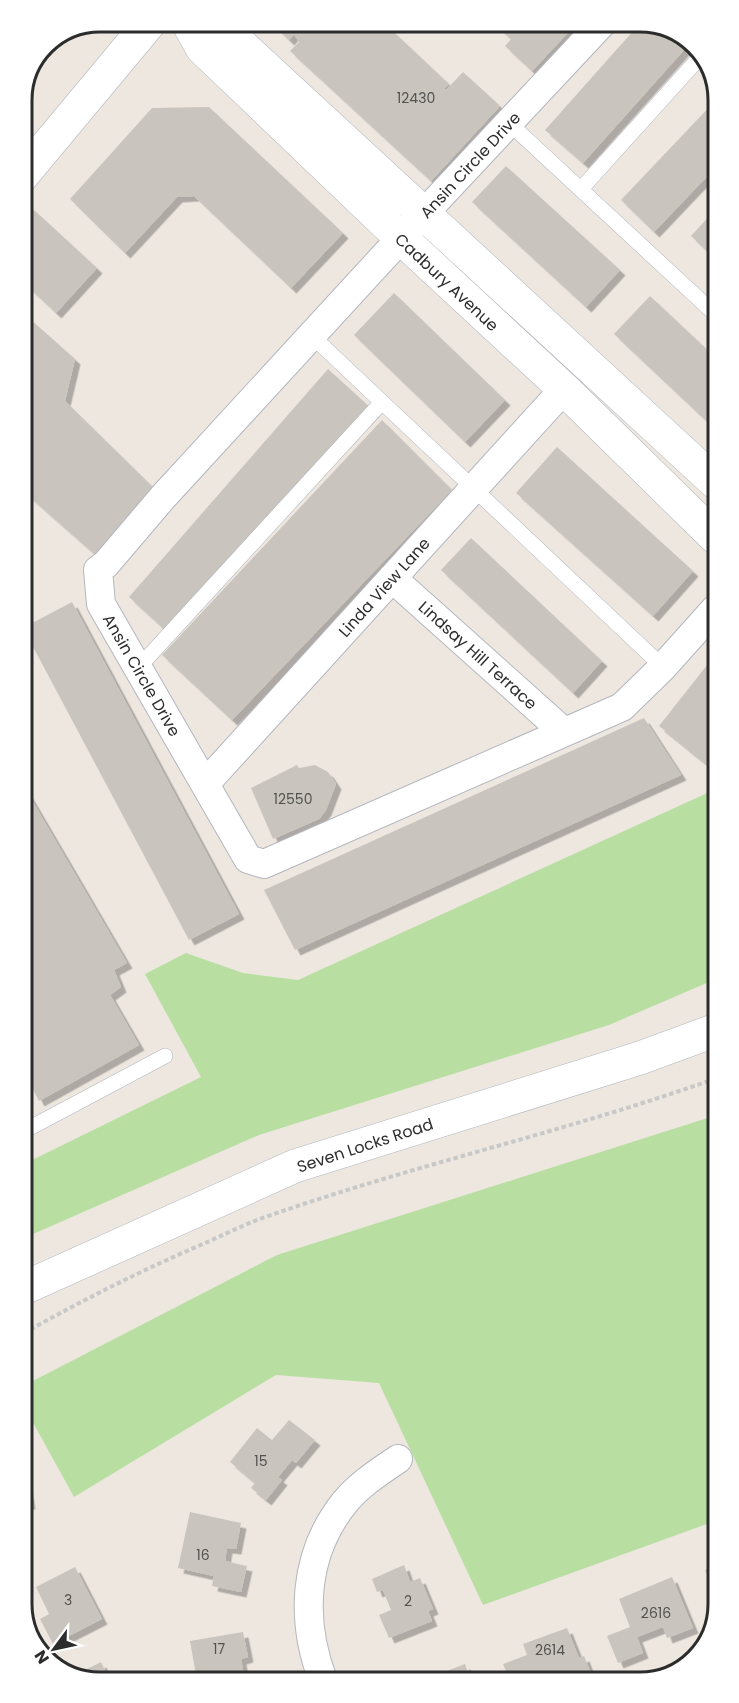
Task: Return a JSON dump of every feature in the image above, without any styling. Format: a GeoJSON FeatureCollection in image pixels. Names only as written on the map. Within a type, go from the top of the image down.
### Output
{"type":"FeatureCollection","features":[{"type":"Feature","properties":{"kind":"street"},"geometry":{"type":"LineString","coordinates":[[32,163],[138,31]]}},
{"type":"Feature","properties":{"kind":"street","name":"Cadbury Avenue"},"geometry":{"type":"LineString","coordinates":[[193,31],[202,48],[401,238],[564,389],[708,530]]}},
{"type":"Feature","properties":{"kind":"street"},"geometry":{"type":"LineString","coordinates":[[226,31],[708,476]]}},
{"type":"Feature","properties":{"kind":"street","name":"Ansin Circle Drive"},"geometry":{"type":"LineString","coordinates":[[594,32],[401,238],[164,497],[106,564],[98,570],[101,604],[248,859],[264,864],[622,707],[663,668],[708,617]]}},
{"type":"Feature","properties":{"kind":"street","name":"Linda View Lane"},"geometry":{"type":"LineString","coordinates":[[205,784],[564,389]]}},
{"type":"Feature","properties":{"kind":"street","name":"Lindsay Hill Terrace"},"geometry":{"type":"LineString","coordinates":[[392,579],[564,732]]}},
{"type":"Feature","properties":{"kind":"street","name":"Seven Locks Road"},"geometry":{"type":"LineString","coordinates":[[31,1285],[295,1166],[640,1058],[708,1033]]}},
{"type":"Feature","properties":{"kind":"street"},"geometry":{"type":"LineString","coordinates":[[320,1671],[309,1624],[308,1587],[317,1554],[328,1527],[345,1502],[369,1479],[398,1460]]}},
{"type":"Feature","properties":{"kind":"lane"},"geometry":{"type":"LineString","coordinates":[[581,189],[696,62]]}},
{"type":"Feature","properties":{"kind":"lane"},"geometry":{"type":"LineString","coordinates":[[509,123],[708,307]]}},
{"type":"Feature","properties":{"kind":"lane"},"geometry":{"type":"LineString","coordinates":[[312,336],[663,668]]}},
{"type":"Feature","properties":{"kind":"lane"},"geometry":{"type":"LineString","coordinates":[[138,668],[382,402]]}},
{"type":"Feature","properties":{"kind":"lane"},"geometry":{"type":"LineString","coordinates":[[31,1127],[165,1056]]}},
{"type":"Feature","properties":{"kind":"path"},"geometry":{"type":"LineString","coordinates":[[31,1328],[174,1256],[255,1221],[335,1194],[602,1115],[708,1081]]}},
{"type":"Feature","properties":{"kind":"green space"},"geometry":{"type":"Polygon","coordinates":[[[708,793],[708,982],[609,1025],[259,1135],[31,1235],[31,1160],[201,1077],[145,974],[186,953],[243,973],[298,980],[708,793]]]}},
{"type":"Feature","properties":{"kind":"green space"},"geometry":{"type":"Polygon","coordinates":[[[708,1118],[708,1524],[483,1605],[379,1383],[276,1375],[74,1497],[31,1419],[31,1382],[277,1255],[708,1118]]]}},
{"type":"Feature","properties":{"kind":"building"},"geometry":{"type":"Polygon","coordinates":[[[280,31],[393,32],[449,84],[444,89],[446,90],[463,72],[500,106],[431,181],[290,51],[299,42],[294,34],[289,40],[280,31]]]}},
{"type":"Feature","properties":{"kind":"building"},"geometry":{"type":"Polygon","coordinates":[[[503,32],[569,32],[532,71],[505,46],[511,39],[503,32]]]}},
{"type":"Feature","properties":{"kind":"building"},"geometry":{"type":"Polygon","coordinates":[[[632,32],[662,35],[685,49],[583,163],[545,130],[632,32]]]}},
{"type":"Feature","properties":{"kind":"building"},"geometry":{"type":"Polygon","coordinates":[[[209,107],[343,233],[291,288],[194,196],[177,197],[125,253],[70,199],[152,108],[209,107]]]}},
{"type":"Feature","properties":{"kind":"building"},"geometry":{"type":"Polygon","coordinates":[[[708,108],[708,175],[654,232],[621,200],[708,108]]]}},
{"type":"Feature","properties":{"kind":"building"},"geometry":{"type":"Polygon","coordinates":[[[506,166],[620,270],[586,307],[472,202],[506,166]]]}},
{"type":"Feature","properties":{"kind":"building"},"geometry":{"type":"Polygon","coordinates":[[[34,210],[97,268],[56,313],[32,290],[32,212],[34,210]]]}},
{"type":"Feature","properties":{"kind":"building"},"geometry":{"type":"Polygon","coordinates":[[[708,218],[708,252],[691,236],[708,218]]]}},
{"type":"Feature","properties":{"kind":"building"},"geometry":{"type":"Polygon","coordinates":[[[394,293],[505,400],[465,442],[354,335],[394,293]]]}},
{"type":"Feature","properties":{"kind":"building"},"geometry":{"type":"Polygon","coordinates":[[[650,296],[708,350],[708,422],[614,334],[650,296]]]}},
{"type":"Feature","properties":{"kind":"building"},"geometry":{"type":"Polygon","coordinates":[[[32,321],[75,359],[65,401],[163,497],[106,564],[32,499],[32,321]]]}},
{"type":"Feature","properties":{"kind":"building"},"geometry":{"type":"Polygon","coordinates":[[[328,369],[374,411],[163,628],[129,597],[328,369]]]}},
{"type":"Feature","properties":{"kind":"building"},"geometry":{"type":"Polygon","coordinates":[[[382,420],[452,490],[232,720],[162,655],[382,420]]]}},
{"type":"Feature","properties":{"kind":"building"},"geometry":{"type":"Polygon","coordinates":[[[557,447],[693,571],[653,616],[516,493],[557,447]]]}},
{"type":"Feature","properties":{"kind":"building"},"geometry":{"type":"Polygon","coordinates":[[[471,538],[602,661],[573,693],[441,570],[471,538]]]}},
{"type":"Feature","properties":{"kind":"building"},"geometry":{"type":"Polygon","coordinates":[[[72,602],[239,914],[189,940],[32,644],[32,623],[72,602]]]}},
{"type":"Feature","properties":{"kind":"building"},"geometry":{"type":"Polygon","coordinates":[[[708,664],[708,766],[659,726],[708,664]]]}},
{"type":"Feature","properties":{"kind":"building"},"geometry":{"type":"Polygon","coordinates":[[[644,718],[681,775],[295,950],[264,890],[644,718]]]}},
{"type":"Feature","properties":{"kind":"building"},"geometry":{"type":"Polygon","coordinates":[[[297,765],[299,768],[315,765],[328,772],[336,784],[326,810],[319,819],[273,839],[251,788],[297,765]]]}},
{"type":"Feature","properties":{"kind":"building"},"geometry":{"type":"Polygon","coordinates":[[[32,800],[127,963],[114,970],[121,987],[110,995],[139,1045],[39,1101],[31,1086],[32,800]]]}},
{"type":"Feature","properties":{"kind":"building"},"geometry":{"type":"Polygon","coordinates":[[[289,1420],[315,1440],[296,1463],[292,1460],[278,1477],[282,1480],[266,1500],[251,1488],[255,1483],[230,1462],[257,1428],[272,1440],[289,1420]]]}},
{"type":"Feature","properties":{"kind":"building"},"geometry":{"type":"Polygon","coordinates":[[[190,1512],[241,1523],[236,1549],[227,1548],[225,1561],[247,1566],[241,1592],[212,1586],[214,1576],[178,1568],[190,1512]]]}},
{"type":"Feature","properties":{"kind":"building"},"geometry":{"type":"Polygon","coordinates":[[[404,1565],[410,1582],[420,1578],[433,1609],[428,1611],[432,1621],[389,1638],[379,1615],[391,1610],[383,1590],[377,1592],[372,1579],[404,1565]]]}},
{"type":"Feature","properties":{"kind":"building"},"geometry":{"type":"Polygon","coordinates":[[[75,1567],[102,1619],[53,1644],[40,1619],[49,1614],[36,1587],[75,1567]]]}},
{"type":"Feature","properties":{"kind":"building"},"geometry":{"type":"Polygon","coordinates":[[[672,1577],[693,1628],[667,1638],[663,1627],[637,1637],[643,1653],[618,1663],[607,1636],[630,1627],[619,1599],[672,1577]]]}},
{"type":"Feature","properties":{"kind":"building"},"geometry":{"type":"Polygon","coordinates":[[[567,1628],[579,1658],[584,1656],[590,1672],[506,1672],[503,1664],[527,1655],[523,1644],[567,1628]]]}},
{"type":"Feature","properties":{"kind":"building"},"geometry":{"type":"Polygon","coordinates":[[[243,1632],[248,1657],[241,1659],[243,1671],[195,1671],[190,1641],[243,1632]]]}},
{"type":"Feature","properties":{"kind":"building"},"geometry":{"type":"Polygon","coordinates":[[[101,1662],[105,1671],[95,1671],[85,1670],[101,1662]]]}},
{"type":"Feature","properties":{"kind":"building"},"geometry":{"type":"Polygon","coordinates":[[[465,1664],[468,1672],[445,1672],[465,1664]]]}}]}
